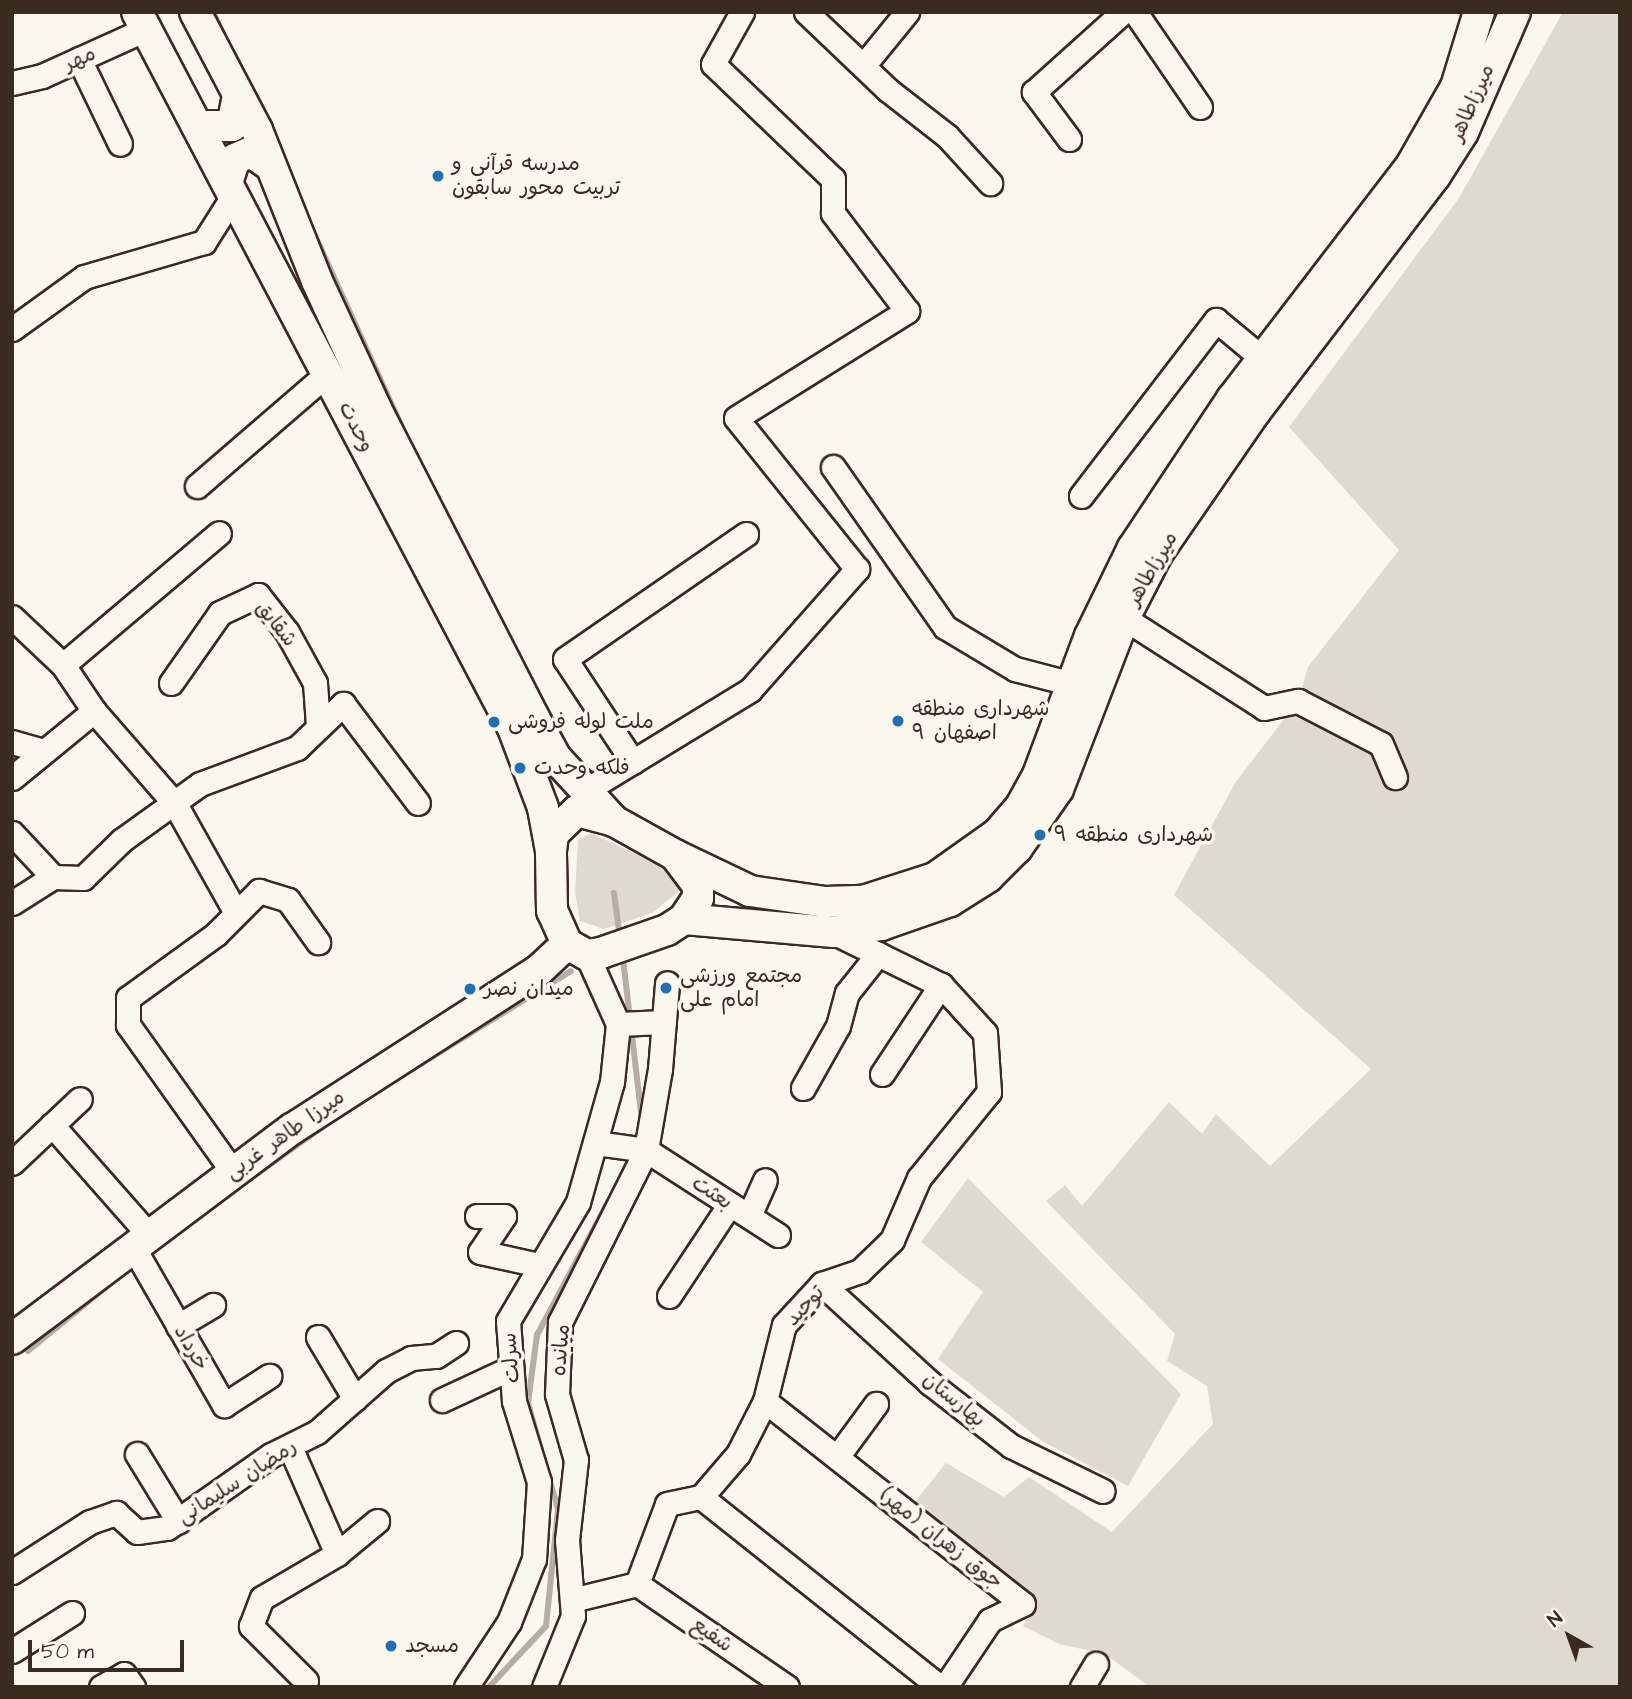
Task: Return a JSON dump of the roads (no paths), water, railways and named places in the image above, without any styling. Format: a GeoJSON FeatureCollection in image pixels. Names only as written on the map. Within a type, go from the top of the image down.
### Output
{"type":"FeatureCollection","features":[{"type":"Feature","properties":{"kind":"main road","name":"وحدت"},"geometry":{"type":"LineString","coordinates":[[195,12],[271,166],[317,281],[377,411],[556,758],[583,792],[614,821]]}},
{"type":"Feature","properties":{"kind":"main road","name":"میرزاطاهر"},"geometry":{"type":"LineString","coordinates":[[675,855],[750,891],[799,900],[863,901],[935,878],[988,842],[1021,806],[1073,684],[1090,636],[1133,548],[1263,359],[1437,125],[1455,87],[1479,12]]}},
{"type":"Feature","properties":{"kind":"main road","name":"میرزاطاهر"},"geometry":{"type":"LineString","coordinates":[[684,919],[833,932],[881,925],[950,901],[988,877],[1017,848],[1058,789],[1124,618],[1157,554],[1255,412],[1435,176],[1463,132],[1516,12]]}},
{"type":"Feature","properties":{"kind":"main road","name":"وحدت"},"geometry":{"type":"LineString","coordinates":[[142,21],[513,728],[543,808],[551,851]]}},
{"type":"Feature","properties":{"kind":"main road"},"geometry":{"type":"LineString","coordinates":[[197,126],[232,126],[238,95]]}},
{"type":"Feature","properties":{"kind":"main road"},"geometry":{"type":"LineString","coordinates":[[230,189],[235,159],[251,152],[271,166]]}},
{"type":"Feature","properties":{"kind":"main road"},"geometry":{"type":"LineString","coordinates":[[577,811],[614,821],[675,855],[698,886],[698,898],[684,919],[667,930],[577,950],[552,911],[553,834],[577,811]]}},
{"type":"Feature","properties":{"kind":"main road","name":"میرزا طاهر غربی"},"geometry":{"type":"LineString","coordinates":[[13,1340],[140,1240],[393,1060],[539,970],[577,950]]}},
{"type":"Feature","properties":{"kind":"street"},"geometry":{"type":"LineString","coordinates":[[583,792],[750,690],[857,569],[736,418],[907,311],[833,214],[833,179],[713,64],[742,12]]}},
{"type":"Feature","properties":{"kind":"street"},"geometry":{"type":"LineString","coordinates":[[806,12],[863,66],[947,136],[990,183]]}},
{"type":"Feature","properties":{"kind":"street"},"geometry":{"type":"LineString","coordinates":[[863,66],[907,12]]}},
{"type":"Feature","properties":{"kind":"street"},"geometry":{"type":"LineString","coordinates":[[1069,139],[1034,92],[1123,12]]}},
{"type":"Feature","properties":{"kind":"street"},"geometry":{"type":"LineString","coordinates":[[1135,12],[1200,107]]}},
{"type":"Feature","properties":{"kind":"street","name":"مهر"},"geometry":{"type":"LineString","coordinates":[[12,83],[79,59],[142,21]]}},
{"type":"Feature","properties":{"kind":"street"},"geometry":{"type":"LineString","coordinates":[[79,59],[120,144]]}},
{"type":"Feature","properties":{"kind":"street"},"geometry":{"type":"LineString","coordinates":[[18,316],[84,277],[204,242],[230,189]]}},
{"type":"Feature","properties":{"kind":"street"},"geometry":{"type":"LineString","coordinates":[[1081,496],[1216,320],[1263,359]]}},
{"type":"Feature","properties":{"kind":"street"},"geometry":{"type":"LineString","coordinates":[[197,486],[328,373]]}},
{"type":"Feature","properties":{"kind":"street"},"geometry":{"type":"LineString","coordinates":[[833,467],[945,627],[1015,669],[1073,684]]}},
{"type":"Feature","properties":{"kind":"street"},"geometry":{"type":"LineString","coordinates":[[63,665],[219,533]]}},
{"type":"Feature","properties":{"kind":"street"},"geometry":{"type":"LineString","coordinates":[[633,762],[565,659],[746,534]]}},
{"type":"Feature","properties":{"kind":"street","name":"شقایق"},"geometry":{"type":"LineString","coordinates":[[171,682],[220,613],[258,595],[287,632],[315,683],[318,726]]}},
{"type":"Feature","properties":{"kind":"street"},"geometry":{"type":"LineString","coordinates":[[12,617],[63,665],[94,711],[175,804],[235,911]]}},
{"type":"Feature","properties":{"kind":"street"},"geometry":{"type":"LineString","coordinates":[[1124,618],[1264,708],[1298,701],[1381,744],[1395,777]]}},
{"type":"Feature","properties":{"kind":"street"},"geometry":{"type":"LineString","coordinates":[[12,903],[53,877],[83,878],[122,840],[200,784],[297,748],[343,704],[418,803]]}},
{"type":"Feature","properties":{"kind":"street"},"geometry":{"type":"LineString","coordinates":[[12,778],[94,711]]}},
{"type":"Feature","properties":{"kind":"street"},"geometry":{"type":"LineString","coordinates":[[12,742],[43,751]]}},
{"type":"Feature","properties":{"kind":"street"},"geometry":{"type":"LineString","coordinates":[[12,833],[53,877]]}},
{"type":"Feature","properties":{"kind":"street"},"geometry":{"type":"LineString","coordinates":[[233,1172],[128,1026],[128,998],[216,934],[235,911],[259,891],[288,900],[318,942]]}},
{"type":"Feature","properties":{"kind":"street","name":"توحید"},"geometry":{"type":"LineString","coordinates":[[701,1497],[738,1454],[765,1401],[784,1325],[822,1284],[860,1271],[892,1240],[919,1178],[989,1092],[985,1033],[941,985],[833,932]]}},
{"type":"Feature","properties":{"kind":"street"},"geometry":{"type":"LineString","coordinates":[[577,950],[626,1024],[664,1022]]}},
{"type":"Feature","properties":{"kind":"street"},"geometry":{"type":"LineString","coordinates":[[803,1088],[838,1026],[847,993],[878,954]]}},
{"type":"Feature","properties":{"kind":"street","name":"میانده"},"geometry":{"type":"LineString","coordinates":[[544,1687],[573,1616],[567,1540],[576,1460],[557,1394],[560,1322],[640,1149],[664,1022],[667,983]]}},
{"type":"Feature","properties":{"kind":"street"},"geometry":{"type":"LineString","coordinates":[[881,1074],[941,985]]}},
{"type":"Feature","properties":{"kind":"street","name":"سرلت"},"geometry":{"type":"LineString","coordinates":[[466,1687],[509,1622],[534,1559],[540,1482],[514,1401],[508,1321],[578,1202],[626,1024]]}},
{"type":"Feature","properties":{"kind":"street"},"geometry":{"type":"LineString","coordinates":[[12,1163],[80,1100]]}},
{"type":"Feature","properties":{"kind":"street","name":"خرداد"},"geometry":{"type":"LineString","coordinates":[[52,1125],[140,1240],[178,1326],[224,1405],[269,1376]]}},
{"type":"Feature","properties":{"kind":"street"},"geometry":{"type":"LineString","coordinates":[[596,1143],[640,1149]]}},
{"type":"Feature","properties":{"kind":"street","name":"بعثت"},"geometry":{"type":"LineString","coordinates":[[640,1149],[778,1235]]}},
{"type":"Feature","properties":{"kind":"street"},"geometry":{"type":"LineString","coordinates":[[669,1296],[765,1180]]}},
{"type":"Feature","properties":{"kind":"street"},"geometry":{"type":"LineString","coordinates":[[477,1216],[504,1216],[480,1252],[539,1265]]}},
{"type":"Feature","properties":{"kind":"street","name":"بهارستان"},"geometry":{"type":"LineString","coordinates":[[822,1284],[930,1383],[1011,1446],[1103,1491]]}},
{"type":"Feature","properties":{"kind":"street"},"geometry":{"type":"LineString","coordinates":[[178,1326],[213,1305]]}},
{"type":"Feature","properties":{"kind":"street"},"geometry":{"type":"LineString","coordinates":[[318,1337],[355,1399]]}},
{"type":"Feature","properties":{"kind":"street","name":"رمضان سلیمانی"},"geometry":{"type":"LineString","coordinates":[[12,1572],[89,1522],[116,1513],[137,1532],[167,1528],[317,1432],[386,1371],[411,1358],[436,1356],[456,1343]]}},
{"type":"Feature","properties":{"kind":"street"},"geometry":{"type":"LineString","coordinates":[[442,1400],[512,1368]]}},
{"type":"Feature","properties":{"kind":"street","name":"جوق زهران (مهر)"},"geometry":{"type":"LineString","coordinates":[[765,1401],[1023,1604],[990,1620],[942,1687]]}},
{"type":"Feature","properties":{"kind":"street"},"geometry":{"type":"LineString","coordinates":[[837,1457],[876,1404]]}},
{"type":"Feature","properties":{"kind":"street"},"geometry":{"type":"LineString","coordinates":[[290,1447],[337,1554]]}},
{"type":"Feature","properties":{"kind":"street"},"geometry":{"type":"LineString","coordinates":[[137,1454],[178,1521]]}},
{"type":"Feature","properties":{"kind":"street"},"geometry":{"type":"LineString","coordinates":[[572,1600],[637,1584],[667,1504],[701,1497],[942,1687]]}},
{"type":"Feature","properties":{"kind":"street"},"geometry":{"type":"LineString","coordinates":[[306,1681],[251,1626],[262,1598],[337,1554],[377,1521]]}},
{"type":"Feature","properties":{"kind":"street","name":"شفیع"},"geometry":{"type":"LineString","coordinates":[[637,1584],[787,1687]]}},
{"type":"Feature","properties":{"kind":"street"},"geometry":{"type":"LineString","coordinates":[[12,1651],[72,1613]]}},
{"type":"Feature","properties":{"kind":"street"},"geometry":{"type":"LineString","coordinates":[[1082,1687],[1096,1664]]}},
{"type":"Feature","properties":{"kind":"street"},"geometry":{"type":"LineString","coordinates":[[101,1687],[124,1674],[133,1687]]}},
{"type":"Feature","properties":{"kind":"waterway"},"geometry":{"type":"LineString","coordinates":[[213,12],[223,33]]}},
{"type":"Feature","properties":{"kind":"waterway"},"geometry":{"type":"LineString","coordinates":[[313,231],[402,427]]}},
{"type":"Feature","properties":{"kind":"waterway"},"geometry":{"type":"LineString","coordinates":[[614,893],[620,938]]}},
{"type":"Feature","properties":{"kind":"waterway"},"geometry":{"type":"LineString","coordinates":[[623,959],[642,1120]]}},
{"type":"Feature","properties":{"kind":"waterway"},"geometry":{"type":"LineString","coordinates":[[393,1081],[571,971]]}},
{"type":"Feature","properties":{"kind":"waterway"},"geometry":{"type":"LineString","coordinates":[[251,1178],[331,1121]]}},
{"type":"Feature","properties":{"kind":"waterway"},"geometry":{"type":"LineString","coordinates":[[545,1464],[528,1403],[537,1335],[608,1202]]}},
{"type":"Feature","properties":{"kind":"waterway"},"geometry":{"type":"LineString","coordinates":[[28,1351],[105,1288]]}},
{"type":"Feature","properties":{"kind":"waterway"},"geometry":{"type":"LineString","coordinates":[[489,1687],[546,1626],[558,1509],[548,1475]]}},
{"type":"Feature","properties":{"kind":"place","name":"مدرسه قرآنی و تربیت محور سابقون"},"geometry":{"type":"Point","coordinates":[438,176]}},
{"type":"Feature","properties":{"kind":"place","name":"شهرداری منطقه ۹ اصفهان"},"geometry":{"type":"Point","coordinates":[898,721]}},
{"type":"Feature","properties":{"kind":"place","name":"ملت لوله فروشی"},"geometry":{"type":"Point","coordinates":[494,722]}},
{"type":"Feature","properties":{"kind":"place","name":"فلکه وحدت"},"geometry":{"type":"Point","coordinates":[520,768]}},
{"type":"Feature","properties":{"kind":"place","name":"شهرداری منطقه ۹"},"geometry":{"type":"Point","coordinates":[1040,835]}},
{"type":"Feature","properties":{"kind":"place","name":"مجتمع ورزشی امام علی"},"geometry":{"type":"Point","coordinates":[666,988]}},
{"type":"Feature","properties":{"kind":"place","name":"میدان نصر"},"geometry":{"type":"Point","coordinates":[470,989]}},
{"type":"Feature","properties":{"kind":"place","name":"مسجد"},"geometry":{"type":"Point","coordinates":[391,1646]}}]}
